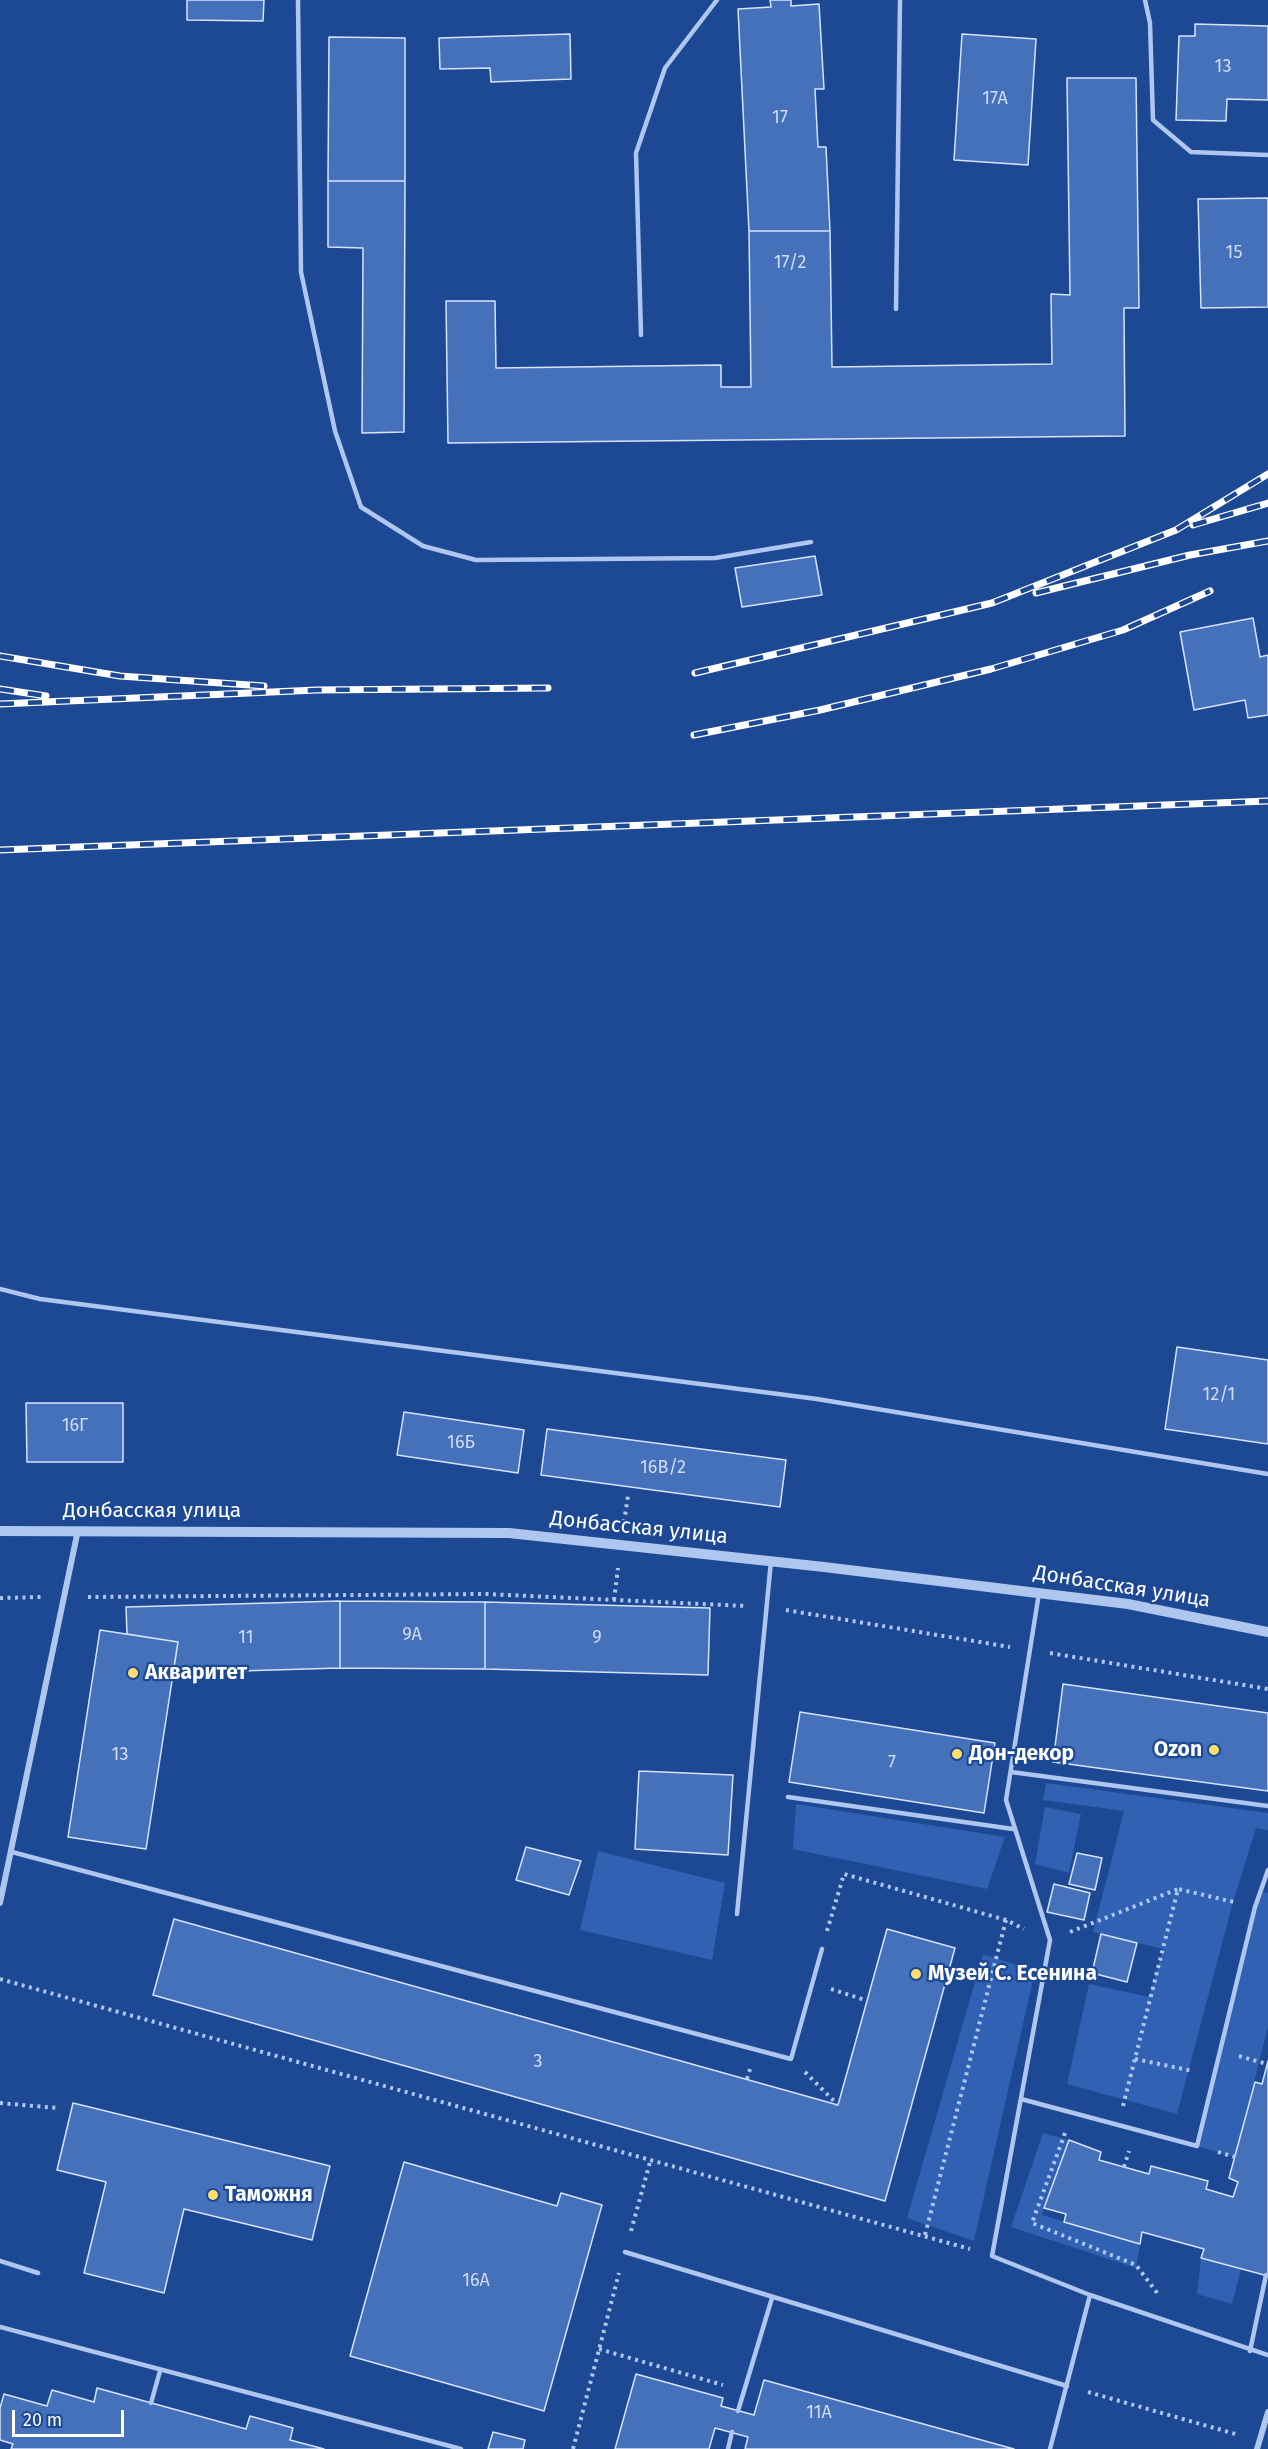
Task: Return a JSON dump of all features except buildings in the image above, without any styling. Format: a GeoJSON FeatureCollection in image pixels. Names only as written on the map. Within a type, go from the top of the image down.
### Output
{"type":"FeatureCollection","features":[{"type":"Feature","properties":{"kind":"street","name":"Донбасская улица"},"geometry":{"type":"LineString","coordinates":[[0,1531],[78,1529],[509,1533],[771,1561],[1128,1604],[1268,1632]]}},
{"type":"Feature","properties":{"kind":"street"},"geometry":{"type":"LineString","coordinates":[[0,1903],[3,1878],[12,1852],[66,1597],[78,1529]]}},
{"type":"Feature","properties":{"kind":"street"},"geometry":{"type":"LineString","coordinates":[[1257,2449],[1268,2412]]}},
{"type":"Feature","properties":{"kind":"lane"},"geometry":{"type":"LineString","coordinates":[[298,0],[301,272],[335,431],[361,507],[423,546],[476,560],[715,558],[811,542]]}},
{"type":"Feature","properties":{"kind":"lane"},"geometry":{"type":"LineString","coordinates":[[641,335],[636,153],[665,68],[717,0]]}},
{"type":"Feature","properties":{"kind":"lane"},"geometry":{"type":"LineString","coordinates":[[896,309],[900,0]]}},
{"type":"Feature","properties":{"kind":"lane"},"geometry":{"type":"LineString","coordinates":[[1145,0],[1150,23],[1153,120],[1191,152],[1268,155]]}},
{"type":"Feature","properties":{"kind":"lane"},"geometry":{"type":"LineString","coordinates":[[0,1289],[40,1299],[817,1399],[1268,1474]]}},
{"type":"Feature","properties":{"kind":"lane"},"geometry":{"type":"LineString","coordinates":[[737,1914],[771,1561]]}},
{"type":"Feature","properties":{"kind":"lane"},"geometry":{"type":"LineString","coordinates":[[1039,1593],[1006,1800],[1013,1829],[1050,1940],[993,2256],[1090,2295],[1250,2351],[1268,2355]]}},
{"type":"Feature","properties":{"kind":"lane"},"geometry":{"type":"LineString","coordinates":[[1011,1772],[1268,1806]]}},
{"type":"Feature","properties":{"kind":"lane"},"geometry":{"type":"LineString","coordinates":[[788,1797],[1013,1829]]}},
{"type":"Feature","properties":{"kind":"lane"},"geometry":{"type":"LineString","coordinates":[[12,1852],[791,2059],[822,1949]]}},
{"type":"Feature","properties":{"kind":"lane"},"geometry":{"type":"LineString","coordinates":[[1021,2099],[1197,2146],[1255,1907],[1268,1870]]}},
{"type":"Feature","properties":{"kind":"lane"},"geometry":{"type":"LineString","coordinates":[[625,2252],[1067,2386]]}},
{"type":"Feature","properties":{"kind":"lane"},"geometry":{"type":"LineString","coordinates":[[0,2261],[38,2273]]}},
{"type":"Feature","properties":{"kind":"lane"},"geometry":{"type":"LineString","coordinates":[[1250,2351],[1266,2275]]}},
{"type":"Feature","properties":{"kind":"lane"},"geometry":{"type":"LineString","coordinates":[[1050,2449],[1090,2295]]}},
{"type":"Feature","properties":{"kind":"lane"},"geometry":{"type":"LineString","coordinates":[[738,2410],[772,2298]]}},
{"type":"Feature","properties":{"kind":"lane"},"geometry":{"type":"LineString","coordinates":[[0,2327],[461,2449]]}},
{"type":"Feature","properties":{"kind":"lane"},"geometry":{"type":"LineString","coordinates":[[151,2403],[160,2371]]}},
{"type":"Feature","properties":{"kind":"lane"},"geometry":{"type":"LineString","coordinates":[[728,2449],[732,2432]]}},
{"type":"Feature","properties":{"kind":"path"},"geometry":{"type":"LineString","coordinates":[[0,1598],[486,1594],[766,1607],[1268,1689]]}},
{"type":"Feature","properties":{"kind":"path"},"geometry":{"type":"LineString","coordinates":[[822,1949],[844,1874],[1005,1920],[1050,1940],[1178,1889],[1255,1907]]}},
{"type":"Feature","properties":{"kind":"path"},"geometry":{"type":"LineString","coordinates":[[1118,2125],[1178,1889]]}},
{"type":"Feature","properties":{"kind":"path"},"geometry":{"type":"LineString","coordinates":[[925,2235],[1005,1920]]}},
{"type":"Feature","properties":{"kind":"path"},"geometry":{"type":"LineString","coordinates":[[0,1979],[650,2162],[925,2235],[993,2256]]}},
{"type":"Feature","properties":{"kind":"path"},"geometry":{"type":"LineString","coordinates":[[813,1983],[868,2001]]}},
{"type":"Feature","properties":{"kind":"path"},"geometry":{"type":"LineString","coordinates":[[791,2059],[838,2105]]}},
{"type":"Feature","properties":{"kind":"path"},"geometry":{"type":"LineString","coordinates":[[1135,2059],[1214,2076]]}},
{"type":"Feature","properties":{"kind":"path"},"geometry":{"type":"LineString","coordinates":[[0,2103],[57,2108]]}},
{"type":"Feature","properties":{"kind":"path"},"geometry":{"type":"LineString","coordinates":[[1063,2139],[1032,2223],[1136,2265]]}},
{"type":"Feature","properties":{"kind":"path"},"geometry":{"type":"LineString","coordinates":[[573,2449],[650,2162]]}},
{"type":"Feature","properties":{"kind":"path"},"geometry":{"type":"LineString","coordinates":[[599,2349],[744,2391]]}},
{"type":"Feature","properties":{"kind":"path"},"geometry":{"type":"LineString","coordinates":[[1067,2386],[1260,2441]]}},
{"type":"Feature","properties":{"kind":"shaded area"},"geometry":{"type":"Polygon","coordinates":[[[1046,1783],[1268,1813],[1268,1830],[1256,1828],[1233,1902],[1177,2114],[1067,2084],[1089,1984],[1149,1997],[1163,1949],[1093,1932],[1124,1811],[1043,1800],[1046,1783]]]}},
{"type":"Feature","properties":{"kind":"shaded area"},"geometry":{"type":"Polygon","coordinates":[[[796,1804],[1005,1837],[987,1889],[793,1849],[796,1804]]]}},
{"type":"Feature","properties":{"kind":"shaded area"},"geometry":{"type":"Polygon","coordinates":[[[1045,1807],[1081,1814],[1069,1873],[1035,1864],[1045,1807]]]}},
{"type":"Feature","properties":{"kind":"shaded area"},"geometry":{"type":"Polygon","coordinates":[[[598,1851],[725,1883],[712,1960],[580,1930],[598,1851]]]}},
{"type":"Feature","properties":{"kind":"shaded area"},"geometry":{"type":"Polygon","coordinates":[[[1260,1891],[1268,1893],[1268,2027],[1235,2157],[1197,2146],[1260,1891]]]}},
{"type":"Feature","properties":{"kind":"shaded area"},"geometry":{"type":"Polygon","coordinates":[[[983,1954],[1035,1971],[974,2241],[907,2218],[983,1954]]]}},
{"type":"Feature","properties":{"kind":"shaded area"},"geometry":{"type":"Polygon","coordinates":[[[1043,2133],[1069,2140],[1042,2215],[1140,2244],[1136,2268],[1011,2227],[1043,2133]]]}},
{"type":"Feature","properties":{"kind":"shaded area"},"geometry":{"type":"Polygon","coordinates":[[[1201,2258],[1241,2269],[1232,2304],[1197,2294],[1201,2258]]]}},
{"type":"Feature","properties":{"kind":"railway"},"geometry":{"type":"LineString","coordinates":[[695,673],[992,603],[1176,530],[1268,474]]}},
{"type":"Feature","properties":{"kind":"railway"},"geometry":{"type":"LineString","coordinates":[[1193,525],[1268,503]]}},
{"type":"Feature","properties":{"kind":"railway"},"geometry":{"type":"LineString","coordinates":[[1036,593],[1190,555],[1268,541]]}},
{"type":"Feature","properties":{"kind":"railway"},"geometry":{"type":"LineString","coordinates":[[694,735],[820,710],[991,669],[1123,630],[1210,591]]}},
{"type":"Feature","properties":{"kind":"railway"},"geometry":{"type":"LineString","coordinates":[[0,656],[120,676],[264,686]]}},
{"type":"Feature","properties":{"kind":"railway"},"geometry":{"type":"LineString","coordinates":[[0,704],[317,690],[548,688]]}},
{"type":"Feature","properties":{"kind":"railway"},"geometry":{"type":"LineString","coordinates":[[0,689],[46,696]]}},
{"type":"Feature","properties":{"kind":"railway"},"geometry":{"type":"LineString","coordinates":[[0,850],[1268,801]]}},
{"type":"Feature","properties":{"kind":"place","name":"Акваритет"},"geometry":{"type":"Point","coordinates":[133,1673]}},
{"type":"Feature","properties":{"kind":"place","name":"Ozon"},"geometry":{"type":"Point","coordinates":[1214,1750]}},
{"type":"Feature","properties":{"kind":"place","name":"Дон-декор"},"geometry":{"type":"Point","coordinates":[957,1754]}},
{"type":"Feature","properties":{"kind":"place","name":"Музей С. Есенина"},"geometry":{"type":"Point","coordinates":[916,1974]}},
{"type":"Feature","properties":{"kind":"place","name":"Таможня"},"geometry":{"type":"Point","coordinates":[213,2195]}}]}
